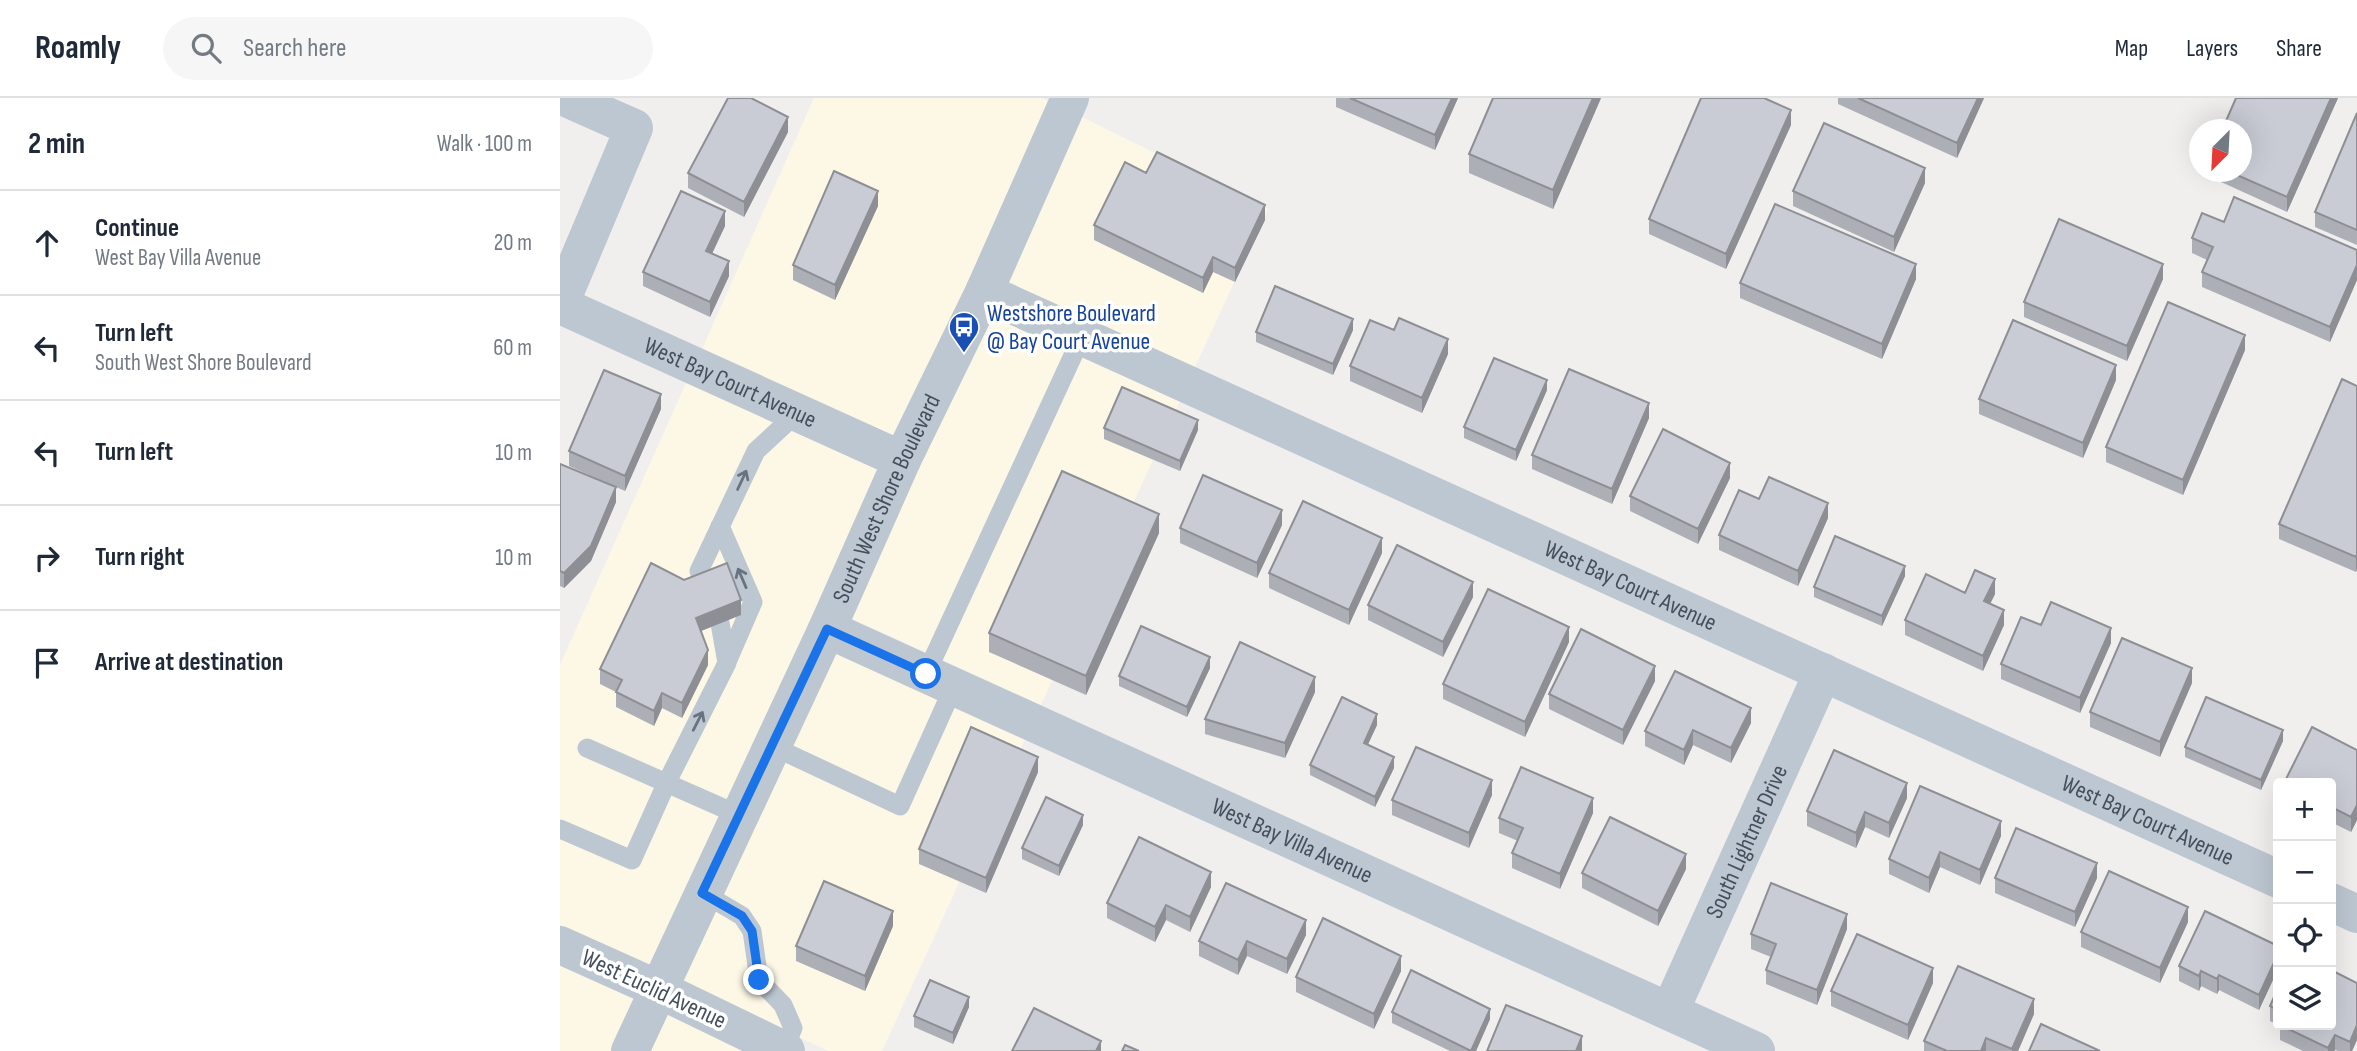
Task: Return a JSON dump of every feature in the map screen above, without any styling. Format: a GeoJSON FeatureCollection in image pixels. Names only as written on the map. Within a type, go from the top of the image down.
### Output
{"type":"FeatureCollection","features":[{"type":"Feature","properties":{"kind":"street","name":"West Bay Court Avenue"},"geometry":{"type":"LineString","coordinates":[[566,98],[634,128],[560,304],[902,460]]}},
{"type":"Feature","properties":{"kind":"street","name":"South West Shore Boulevard"},"geometry":{"type":"LineString","coordinates":[[630,1051],[827,629],[902,460],[984,292],[1070,98]]}},
{"type":"Feature","properties":{"kind":"street","name":"West Bay Court Avenue"},"geometry":{"type":"LineString","coordinates":[[984,292],[2273,877]]}},
{"type":"Feature","properties":{"kind":"street","name":"West Bay Villa Avenue"},"geometry":{"type":"LineString","coordinates":[[827,629],[1756,1051]]}},
{"type":"Feature","properties":{"kind":"street","name":"South Lightner Drive"},"geometry":{"type":"LineString","coordinates":[[1670,1012],[1823,673]]}},
{"type":"Feature","properties":{"kind":"street"},"geometry":{"type":"LineString","coordinates":[[2335,904],[2357,914]]}},
{"type":"Feature","properties":{"kind":"street","name":"West Euclid Avenue"},"geometry":{"type":"LineString","coordinates":[[560,945],[785,1051]]}},
{"type":"Feature","properties":{"kind":"lane"},"geometry":{"type":"LineString","coordinates":[[772,746],[900,806],[940,680],[1082,336]]}},
{"type":"Feature","properties":{"kind":"lane"},"geometry":{"type":"LineString","coordinates":[[706,586],[699,571],[756,451],[797,413]]}},
{"type":"Feature","properties":{"kind":"lane"},"geometry":{"type":"LineString","coordinates":[[560,829],[632,860],[753,603],[720,526]]}},
{"type":"Feature","properties":{"kind":"lane"},"geometry":{"type":"LineString","coordinates":[[720,623],[727,663]]}},
{"type":"Feature","properties":{"kind":"lane"},"geometry":{"type":"LineString","coordinates":[[587,748],[740,815]]}},
{"type":"Feature","properties":{"kind":"lane"},"geometry":{"type":"LineString","coordinates":[[702,893],[742,916],[752,931],[759,980],[783,1005],[793,1028],[785,1051]]}},
{"type":"Feature","properties":{"kind":"shaded area"},"geometry":{"type":"Polygon","coordinates":[[[814,98],[1042,98],[1050,102],[969,285],[895,437],[702,349],[814,98]]]}},
{"type":"Feature","properties":{"kind":"shaded area"},"geometry":{"type":"Polygon","coordinates":[[[1080,116],[1268,209],[1195,367],[1006,282],[1080,116]]]}},
{"type":"Feature","properties":{"kind":"shaded area"},"geometry":{"type":"Polygon","coordinates":[[[991,315],[1180,401],[1041,705],[850,618],[916,467],[991,315]]]}},
{"type":"Feature","properties":{"kind":"shaded area"},"geometry":{"type":"Polygon","coordinates":[[[686,383],[879,470],[812,622],[651,965],[560,925],[560,665],[686,383]]]}},
{"type":"Feature","properties":{"kind":"shaded area"},"geometry":{"type":"Polygon","coordinates":[[[834,652],[1025,739],[882,1051],[828,1051],[680,979],[834,652]]]}},
{"type":"Feature","properties":{"kind":"shaded area"},"geometry":{"type":"Polygon","coordinates":[[[560,965],[635,999],[612,1051],[560,1051],[560,965]]]}},
{"type":"Feature","properties":{"kind":"shaded area"},"geometry":{"type":"Polygon","coordinates":[[[665,1013],[744,1051],[648,1051],[665,1013]]]}},
{"type":"Feature","properties":{"kind":"building"},"geometry":{"type":"Polygon","coordinates":[[[728,98],[751,98],[788,117],[744,202],[688,173],[728,98]]]}},
{"type":"Feature","properties":{"kind":"building"},"geometry":{"type":"Polygon","coordinates":[[[1350,98],[1452,98],[1435,135],[1350,98]]]}},
{"type":"Feature","properties":{"kind":"building"},"geometry":{"type":"Polygon","coordinates":[[[1493,98],[1593,98],[1553,190],[1469,154],[1493,98]]]}},
{"type":"Feature","properties":{"kind":"building"},"geometry":{"type":"Polygon","coordinates":[[[1701,98],[1764,98],[1791,110],[1726,254],[1649,219],[1701,98]]]}},
{"type":"Feature","properties":{"kind":"building"},"geometry":{"type":"Polygon","coordinates":[[[1858,98],[1978,98],[1957,143],[1858,98]]]}},
{"type":"Feature","properties":{"kind":"building"},"geometry":{"type":"Polygon","coordinates":[[[2236,98],[2331,98],[2287,197],[2252,182],[2252,119],[2227,119],[2236,98]]]}},
{"type":"Feature","properties":{"kind":"building"},"geometry":{"type":"Polygon","coordinates":[[[2357,113],[2357,230],[2315,212],[2357,113]]]}},
{"type":"Feature","properties":{"kind":"building"},"geometry":{"type":"Polygon","coordinates":[[[1824,123],[1925,168],[1894,237],[1793,191],[1824,123]]]}},
{"type":"Feature","properties":{"kind":"building"},"geometry":{"type":"Polygon","coordinates":[[[1157,152],[1265,205],[1235,268],[1213,257],[1203,278],[1094,225],[1125,162],[1146,173],[1157,152]]]}},
{"type":"Feature","properties":{"kind":"building"},"geometry":{"type":"Polygon","coordinates":[[[834,171],[878,191],[835,285],[793,265],[834,171]]]}},
{"type":"Feature","properties":{"kind":"building"},"geometry":{"type":"Polygon","coordinates":[[[681,191],[725,211],[706,251],[729,261],[710,302],[643,272],[681,191]]]}},
{"type":"Feature","properties":{"kind":"building"},"geometry":{"type":"Polygon","coordinates":[[[2234,197],[2357,250],[2357,265],[2330,327],[2202,272],[2213,247],[2192,238],[2202,213],[2224,222],[2234,197]]]}},
{"type":"Feature","properties":{"kind":"building"},"geometry":{"type":"Polygon","coordinates":[[[1775,204],[1916,264],[1882,344],[1740,283],[1775,204]]]}},
{"type":"Feature","properties":{"kind":"building"},"geometry":{"type":"Polygon","coordinates":[[[2059,219],[2163,264],[2127,346],[2024,302],[2059,219]]]}},
{"type":"Feature","properties":{"kind":"building"},"geometry":{"type":"Polygon","coordinates":[[[1275,286],[1353,319],[1333,364],[1256,332],[1275,286]]]}},
{"type":"Feature","properties":{"kind":"building"},"geometry":{"type":"Polygon","coordinates":[[[2168,302],[2245,335],[2183,480],[2106,447],[2168,302]]]}},
{"type":"Feature","properties":{"kind":"building"},"geometry":{"type":"Polygon","coordinates":[[[1399,318],[1448,339],[1422,398],[1350,366],[1370,320],[1394,330],[1399,318]]]}},
{"type":"Feature","properties":{"kind":"building"},"geometry":{"type":"Polygon","coordinates":[[[2013,320],[2116,365],[2083,443],[1979,399],[2013,320]]]}},
{"type":"Feature","properties":{"kind":"building"},"geometry":{"type":"Polygon","coordinates":[[[1494,358],[1547,380],[1516,450],[1464,427],[1494,358]]]}},
{"type":"Feature","properties":{"kind":"building"},"geometry":{"type":"Polygon","coordinates":[[[1569,369],[1649,403],[1612,489],[1532,455],[1569,369]]]}},
{"type":"Feature","properties":{"kind":"building"},"geometry":{"type":"Polygon","coordinates":[[[604,370],[661,394],[625,476],[569,451],[604,370]]]}},
{"type":"Feature","properties":{"kind":"building"},"geometry":{"type":"Polygon","coordinates":[[[2342,379],[2357,386],[2356,557],[2279,524],[2342,379]]]}},
{"type":"Feature","properties":{"kind":"building"},"geometry":{"type":"Polygon","coordinates":[[[1122,387],[1198,420],[1180,461],[1104,428],[1122,387]]]}},
{"type":"Feature","properties":{"kind":"building"},"geometry":{"type":"Polygon","coordinates":[[[1663,429],[1730,463],[1698,529],[1630,496],[1663,429]]]}},
{"type":"Feature","properties":{"kind":"building"},"geometry":{"type":"Polygon","coordinates":[[[560,464],[616,487],[591,546],[564,573],[560,571],[560,464]]]}},
{"type":"Feature","properties":{"kind":"building"},"geometry":{"type":"Polygon","coordinates":[[[1062,471],[1159,514],[1086,676],[989,633],[1062,471]]]}},
{"type":"Feature","properties":{"kind":"building"},"geometry":{"type":"Polygon","coordinates":[[[1203,475],[1282,510],[1257,563],[1180,528],[1203,475]]]}},
{"type":"Feature","properties":{"kind":"building"},"geometry":{"type":"Polygon","coordinates":[[[1769,477],[1828,503],[1798,571],[1719,535],[1739,490],[1759,499],[1769,477]]]}},
{"type":"Feature","properties":{"kind":"building"},"geometry":{"type":"Polygon","coordinates":[[[1303,501],[1382,538],[1349,610],[1269,573],[1303,501]]]}},
{"type":"Feature","properties":{"kind":"building"},"geometry":{"type":"Polygon","coordinates":[[[1835,536],[1905,566],[1882,616],[1814,587],[1835,536]]]}},
{"type":"Feature","properties":{"kind":"building"},"geometry":{"type":"Polygon","coordinates":[[[1397,545],[1473,582],[1443,642],[1368,605],[1397,545]]]}},
{"type":"Feature","properties":{"kind":"building"},"geometry":{"type":"Polygon","coordinates":[[[651,563],[684,580],[727,563],[741,600],[696,618],[708,650],[682,703],[662,693],[654,711],[616,692],[622,680],[600,669],[651,563]]]}},
{"type":"Feature","properties":{"kind":"building"},"geometry":{"type":"Polygon","coordinates":[[[1975,570],[1995,579],[1984,601],[2004,610],[1983,656],[1905,620],[1926,574],[1965,593],[1975,570]]]}},
{"type":"Feature","properties":{"kind":"building"},"geometry":{"type":"Polygon","coordinates":[[[1488,589],[1569,627],[1525,722],[1443,684],[1488,589]]]}},
{"type":"Feature","properties":{"kind":"building"},"geometry":{"type":"Polygon","coordinates":[[[2051,602],[2111,628],[2080,698],[2001,664],[2021,617],[2041,625],[2051,602]]]}},
{"type":"Feature","properties":{"kind":"building"},"geometry":{"type":"Polygon","coordinates":[[[1141,626],[1210,657],[1187,707],[1119,676],[1141,626]]]}},
{"type":"Feature","properties":{"kind":"building"},"geometry":{"type":"Polygon","coordinates":[[[1581,629],[1655,666],[1623,730],[1549,694],[1581,629]]]}},
{"type":"Feature","properties":{"kind":"building"},"geometry":{"type":"Polygon","coordinates":[[[2122,638],[2192,668],[2160,742],[2090,712],[2122,638]]]}},
{"type":"Feature","properties":{"kind":"building"},"geometry":{"type":"Polygon","coordinates":[[[1240,642],[1315,677],[1285,743],[1205,719],[1240,642]]]}},
{"type":"Feature","properties":{"kind":"building"},"geometry":{"type":"Polygon","coordinates":[[[1675,671],[1751,708],[1731,748],[1693,730],[1684,750],[1645,731],[1675,671]]]}},
{"type":"Feature","properties":{"kind":"building"},"geometry":{"type":"Polygon","coordinates":[[[1342,697],[1377,714],[1364,743],[1394,757],[1375,797],[1310,765],[1342,697]]]}},
{"type":"Feature","properties":{"kind":"building"},"geometry":{"type":"Polygon","coordinates":[[[2206,697],[2283,730],[2261,780],[2185,747],[2206,697]]]}},
{"type":"Feature","properties":{"kind":"building"},"geometry":{"type":"Polygon","coordinates":[[[971,727],[1038,757],[986,878],[919,849],[971,727]]]}},
{"type":"Feature","properties":{"kind":"building"},"geometry":{"type":"Polygon","coordinates":[[[2312,727],[2357,750],[2357,805],[2351,817],[2336,810],[2336,778],[2286,778],[2312,727]]]}},
{"type":"Feature","properties":{"kind":"building"},"geometry":{"type":"Polygon","coordinates":[[[1416,747],[1492,780],[1469,833],[1392,800],[1416,747]]]}},
{"type":"Feature","properties":{"kind":"building"},"geometry":{"type":"Polygon","coordinates":[[[1834,750],[1907,783],[1889,823],[1865,812],[1856,833],[1807,811],[1834,750]]]}},
{"type":"Feature","properties":{"kind":"building"},"geometry":{"type":"Polygon","coordinates":[[[1521,767],[1593,798],[1560,874],[1512,853],[1523,828],[1499,818],[1521,767]]]}},
{"type":"Feature","properties":{"kind":"building"},"geometry":{"type":"Polygon","coordinates":[[[1920,786],[2001,821],[1980,870],[1940,852],[1929,878],[1889,859],[1920,786]]]}},
{"type":"Feature","properties":{"kind":"building"},"geometry":{"type":"Polygon","coordinates":[[[1046,797],[1083,815],[1059,866],[1022,848],[1046,797]]]}},
{"type":"Feature","properties":{"kind":"building"},"geometry":{"type":"Polygon","coordinates":[[[1610,817],[1686,854],[1658,911],[1582,873],[1610,817]]]}},
{"type":"Feature","properties":{"kind":"building"},"geometry":{"type":"Polygon","coordinates":[[[2016,828],[2097,863],[2075,912],[1995,878],[2016,828]]]}},
{"type":"Feature","properties":{"kind":"building"},"geometry":{"type":"Polygon","coordinates":[[[1139,837],[1211,872],[1190,917],[1166,905],[1155,927],[1107,903],[1139,837]]]}},
{"type":"Feature","properties":{"kind":"building"},"geometry":{"type":"Polygon","coordinates":[[[2109,871],[2188,907],[2160,968],[2081,932],[2109,871]]]}},
{"type":"Feature","properties":{"kind":"building"},"geometry":{"type":"Polygon","coordinates":[[[824,881],[893,911],[865,976],[796,946],[824,881]]]}},
{"type":"Feature","properties":{"kind":"building"},"geometry":{"type":"Polygon","coordinates":[[[1226,883],[1306,920],[1287,959],[1247,941],[1238,960],[1199,941],[1226,883]]]}},
{"type":"Feature","properties":{"kind":"building"},"geometry":{"type":"Polygon","coordinates":[[[1771,883],[1847,914],[1817,990],[1766,970],[1776,944],[1751,934],[1771,883]]]}},
{"type":"Feature","properties":{"kind":"building"},"geometry":{"type":"Polygon","coordinates":[[[2205,911],[2273,944],[2273,965],[2259,995],[2219,975],[2217,979],[2201,971],[2199,976],[2179,966],[2205,911]]]}},
{"type":"Feature","properties":{"kind":"building"},"geometry":{"type":"Polygon","coordinates":[[[1323,918],[1401,956],[1374,1014],[1296,977],[1323,918]]]}},
{"type":"Feature","properties":{"kind":"building"},"geometry":{"type":"Polygon","coordinates":[[[1857,934],[1933,968],[1908,1025],[1831,991],[1857,934]]]}},
{"type":"Feature","properties":{"kind":"building"},"geometry":{"type":"Polygon","coordinates":[[[1958,966],[2034,999],[2012,1049],[1986,1038],[1981,1051],[1947,1051],[1924,1041],[1958,966]]]}},
{"type":"Feature","properties":{"kind":"building"},"geometry":{"type":"Polygon","coordinates":[[[1411,970],[1490,1009],[1471,1051],[1392,1012],[1411,970]]]}},
{"type":"Feature","properties":{"kind":"building"},"geometry":{"type":"Polygon","coordinates":[[[2336,972],[2357,983],[2357,1025],[2350,1042],[2335,1035],[2328,1048],[2290,1030],[2336,1030],[2336,972]]]}},
{"type":"Feature","properties":{"kind":"building"},"geometry":{"type":"Polygon","coordinates":[[[930,980],[969,997],[953,1033],[914,1016],[930,980]]]}},
{"type":"Feature","properties":{"kind":"building"},"geometry":{"type":"Polygon","coordinates":[[[1506,1005],[1582,1036],[1576,1051],[1487,1051],[1506,1005]]]}},
{"type":"Feature","properties":{"kind":"building"},"geometry":{"type":"Polygon","coordinates":[[[1034,1008],[1101,1041],[1096,1051],[1012,1051],[1034,1008]]]}},
{"type":"Feature","properties":{"kind":"building"},"geometry":{"type":"Polygon","coordinates":[[[2041,1024],[2100,1051],[2029,1051],[2041,1024]]]}},
{"type":"Feature","properties":{"kind":"building"},"geometry":{"type":"Polygon","coordinates":[[[1125,1045],[1139,1051],[1122,1051],[1125,1045]]]}},
{"type":"Feature","properties":{"kind":"place","name":"Westshore Boulevard @ Bay Court Avenue"},"geometry":{"type":"Point","coordinates":[964,354]}},
{"type":"Feature","properties":{"kind":"route"},"geometry":{"type":"LineString","coordinates":[[759,980],[752,931],[742,916],[702,893],[827,629],[926,674]]}}]}
